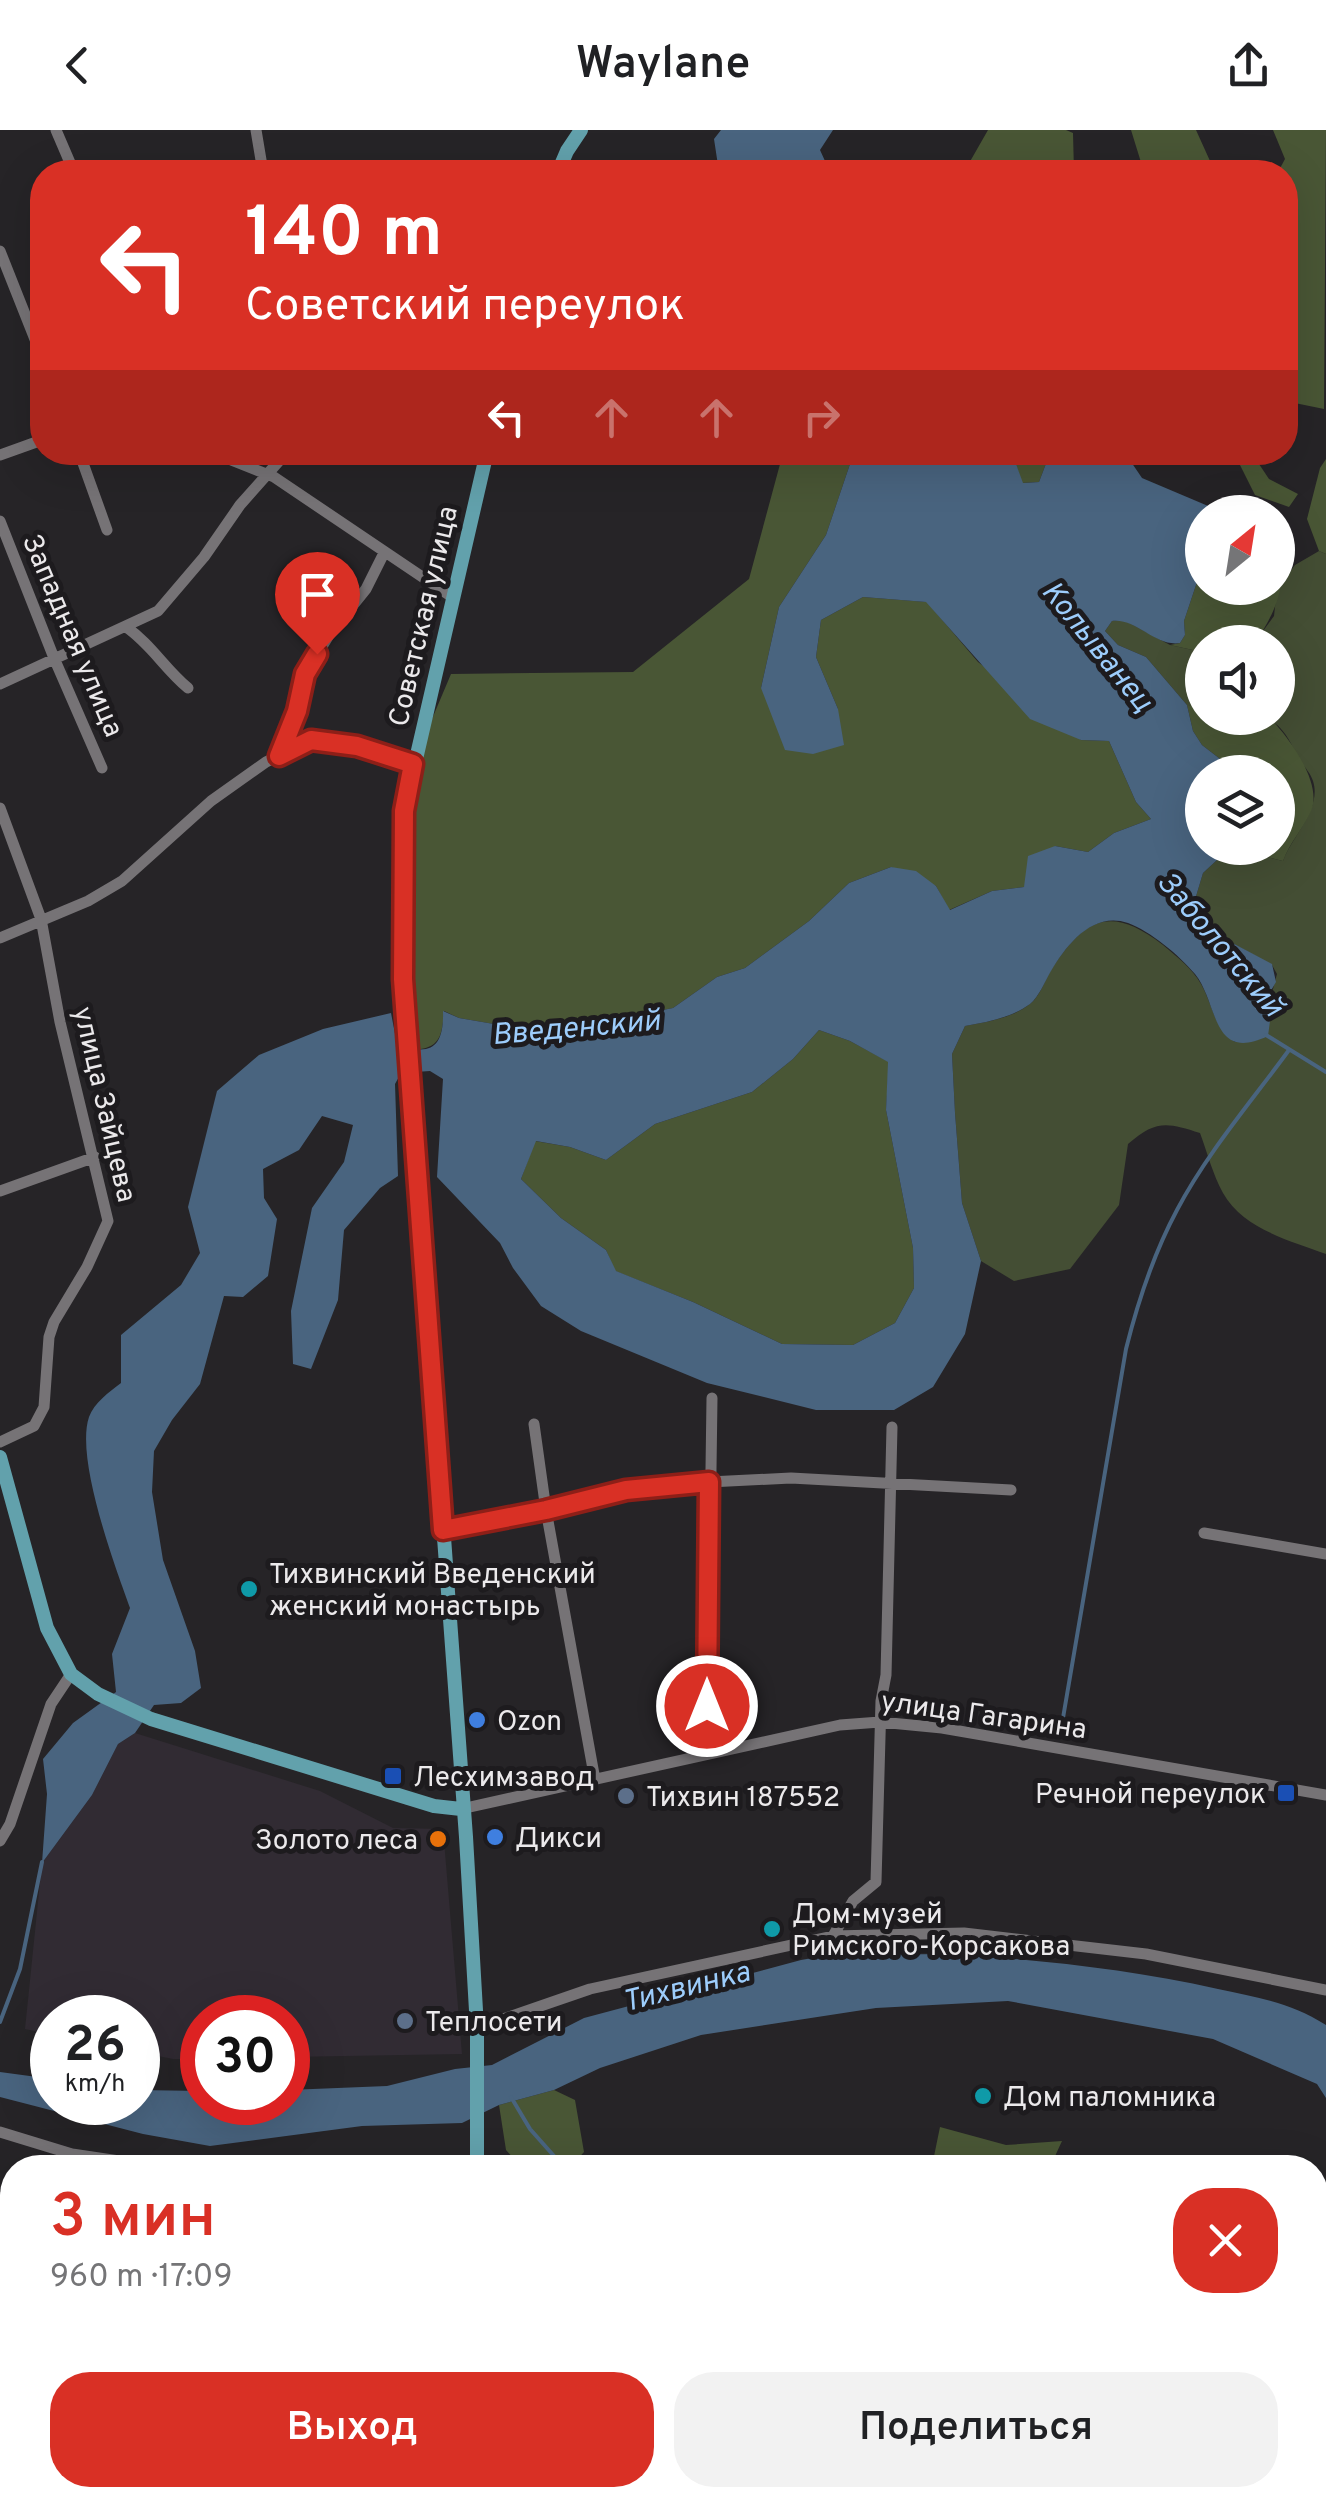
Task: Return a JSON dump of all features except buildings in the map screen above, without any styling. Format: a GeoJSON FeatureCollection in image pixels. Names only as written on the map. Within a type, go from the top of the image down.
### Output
{"type":"FeatureCollection","features":[{"type":"Feature","properties":{"kind":"main road"},"geometry":{"type":"LineString","coordinates":[[563,160],[581,130]]}},
{"type":"Feature","properties":{"kind":"main road","name":"Советская улица"},"geometry":{"type":"LineString","coordinates":[[478,2155],[477,2028],[403,979],[404,811],[484,465]]}},
{"type":"Feature","properties":{"kind":"main road"},"geometry":{"type":"LineString","coordinates":[[0,1457],[47,1628],[71,1674],[98,1694],[151,1718],[434,1806],[461,1809]]}},
{"type":"Feature","properties":{"kind":"street"},"geometry":{"type":"LineString","coordinates":[[56,130],[69,160]]}},
{"type":"Feature","properties":{"kind":"street"},"geometry":{"type":"LineString","coordinates":[[256,130],[262,160]]}},
{"type":"Feature","properties":{"kind":"street"},"geometry":{"type":"LineString","coordinates":[[0,251],[6,283],[30,332]]}},
{"type":"Feature","properties":{"kind":"street"},"geometry":{"type":"LineString","coordinates":[[0,456],[30,445]]}},
{"type":"Feature","properties":{"kind":"street"},"geometry":{"type":"LineString","coordinates":[[84,465],[107,530]]}},
{"type":"Feature","properties":{"kind":"street"},"geometry":{"type":"LineString","coordinates":[[244,465],[265,473],[452,597]]}},
{"type":"Feature","properties":{"kind":"street"},"geometry":{"type":"LineString","coordinates":[[0,684],[158,611],[204,558],[273,465]]}},
{"type":"Feature","properties":{"kind":"street","name":"Западная улица"},"geometry":{"type":"LineString","coordinates":[[0,521],[102,768]]}},
{"type":"Feature","properties":{"kind":"street"},"geometry":{"type":"LineString","coordinates":[[279,756],[297,711],[305,674],[329,635],[366,589],[384,553]]}},
{"type":"Feature","properties":{"kind":"street"},"geometry":{"type":"LineString","coordinates":[[126,627],[144,639],[173,676],[188,688]]}},
{"type":"Feature","properties":{"kind":"street"},"geometry":{"type":"LineString","coordinates":[[0,938],[88,901],[122,882],[211,801],[279,756],[311,740],[357,746],[413,764]]}},
{"type":"Feature","properties":{"kind":"street","name":"улица Зайцева"},"geometry":{"type":"LineString","coordinates":[[0,808],[42,919],[60,1022],[108,1221],[88,1267],[48,1337],[44,1407],[34,1426],[0,1442]]}},
{"type":"Feature","properties":{"kind":"street"},"geometry":{"type":"LineString","coordinates":[[0,1191],[95,1157]]}},
{"type":"Feature","properties":{"kind":"street"},"geometry":{"type":"LineString","coordinates":[[707,1754],[712,1398]]}},
{"type":"Feature","properties":{"kind":"street"},"geometry":{"type":"LineString","coordinates":[[534,1424],[595,1780]]}},
{"type":"Feature","properties":{"kind":"street"},"geometry":{"type":"LineString","coordinates":[[833,1936],[853,1901],[876,1882],[892,1427]]}},
{"type":"Feature","properties":{"kind":"street"},"geometry":{"type":"LineString","coordinates":[[443,1530],[626,1490],[709,1482],[791,1478],[1011,1490]]}},
{"type":"Feature","properties":{"kind":"street"},"geometry":{"type":"LineString","coordinates":[[1204,1533],[1326,1554]]}},
{"type":"Feature","properties":{"kind":"street"},"geometry":{"type":"LineString","coordinates":[[0,1841],[10,1824],[51,1704],[71,1674]]}},
{"type":"Feature","properties":{"kind":"street","name":"улица Гагарина"},"geometry":{"type":"LineString","coordinates":[[461,1809],[840,1725],[880,1722],[942,1728],[1326,1794]]}},
{"type":"Feature","properties":{"kind":"street"},"geometry":{"type":"LineString","coordinates":[[477,2028],[590,1989],[833,1936],[964,1933],[1146,1954],[1326,1990]]}},
{"type":"Feature","properties":{"kind":"street"},"geometry":{"type":"LineString","coordinates":[[0,2132],[79,2155]]}},
{"type":"Feature","properties":{"kind":"shaded area"},"geometry":{"type":"Polygon","coordinates":[[[135,1733],[320,1791],[393,1828],[443,1829],[462,2054],[310,2057],[310,1995],[180,1995],[180,2059],[160,2056],[160,1995],[30,1995],[30,2030],[25,2029],[42,1863],[92,1795],[118,1744],[135,1733]]]}},
{"type":"Feature","properties":{"kind":"green space"},"geometry":{"type":"Polygon","coordinates":[[[988,130],[1073,133],[1074,160],[971,160],[988,130]]]}},
{"type":"Feature","properties":{"kind":"green space"},"geometry":{"type":"Polygon","coordinates":[[[1131,130],[1196,130],[1210,160],[1140,160],[1131,130]]]}},
{"type":"Feature","properties":{"kind":"green space"},"geometry":{"type":"Polygon","coordinates":[[[1273,130],[1326,130],[1324,409],[1298,404],[1298,160],[1285,159],[1273,130]]]}},
{"type":"Feature","properties":{"kind":"green space"},"geometry":{"type":"Polygon","coordinates":[[[1326,459],[1326,554],[1319,551],[1307,519],[1320,468],[1326,459]]]}},
{"type":"Feature","properties":{"kind":"green space"},"geometry":{"type":"Polygon","coordinates":[[[780,465],[850,465],[826,535],[779,607],[761,688],[838,709],[816,657],[821,620],[863,597],[927,602],[978,662],[1081,740],[1109,741],[1136,802],[1151,819],[1114,833],[1088,852],[1055,846],[1024,887],[992,891],[949,910],[936,886],[891,867],[849,883],[809,921],[745,968],[717,977],[673,1008],[546,1033],[459,1018],[444,1011],[435,1043],[414,1050],[403,979],[413,764],[451,674],[633,672],[749,579],[780,465]]]}},
{"type":"Feature","properties":{"kind":"green space"},"geometry":{"type":"Polygon","coordinates":[[[1016,465],[1045,465],[1039,482],[1022,483],[1016,465]]]}},
{"type":"Feature","properties":{"kind":"green space"},"geometry":{"type":"Polygon","coordinates":[[[1240,465],[1260,465],[1269,479],[1298,494],[1295,498],[1295,495],[1255,495],[1240,465]]]}},
{"type":"Feature","properties":{"kind":"green space"},"geometry":{"type":"Polygon","coordinates":[[[1319,551],[1326,554],[1326,1254],[1269,1232],[1243,1216],[1223,1193],[1200,1133],[1162,1125],[1128,1144],[1119,1205],[1070,1269],[1014,1281],[981,1261],[962,1203],[952,1054],[965,1026],[1024,1008],[1037,996],[1076,938],[1088,928],[1114,921],[1145,932],[1189,968],[1198,978],[1218,1023],[1235,1042],[1270,1021],[1266,999],[1277,974],[1272,965],[1225,939],[1194,903],[1203,873],[1212,865],[1295,865],[1295,838],[1310,812],[1315,791],[1312,777],[1286,735],[1295,735],[1295,625],[1267,625],[1275,605],[1295,605],[1295,565],[1319,551]]]}},
{"type":"Feature","properties":{"kind":"green space"},"geometry":{"type":"Polygon","coordinates":[[[1189,605],[1275,605],[1265,625],[1185,625],[1185,635],[1184,621],[1189,605]]]}},
{"type":"Feature","properties":{"kind":"green space"},"geometry":{"type":"Polygon","coordinates":[[[1124,620],[1170,645],[1185,648],[1185,703],[1146,657],[1118,645],[1105,631],[1112,621],[1124,620]]]}},
{"type":"Feature","properties":{"kind":"green space"},"geometry":{"type":"Polygon","coordinates":[[[1185,635],[1185,648],[1170,645],[1180,643],[1185,635]]]}},
{"type":"Feature","properties":{"kind":"green space"},"geometry":{"type":"Polygon","coordinates":[[[1196,735],[1284,735],[1309,775],[1314,800],[1295,839],[1295,755],[1215,755],[1196,735]]]}},
{"type":"Feature","properties":{"kind":"green space"},"geometry":{"type":"Polygon","coordinates":[[[819,1030],[889,1062],[886,1110],[913,1248],[914,1288],[895,1323],[853,1345],[782,1344],[615,1271],[606,1250],[561,1218],[521,1179],[535,1141],[570,1147],[606,1160],[655,1124],[752,1092],[793,1059],[819,1030]]]}},
{"type":"Feature","properties":{"kind":"green space"},"geometry":{"type":"Polygon","coordinates":[[[554,2090],[575,2100],[584,2152],[510,2155],[506,2150],[499,2105],[554,2090]]]}},
{"type":"Feature","properties":{"kind":"green space"},"geometry":{"type":"Polygon","coordinates":[[[940,2127],[1006,2145],[1062,2141],[1056,2155],[934,2155],[940,2127]]]}},
{"type":"Feature","properties":{"kind":"water"},"geometry":{"type":"Polygon","coordinates":[[[721,130],[833,130],[820,150],[825,160],[717,160],[714,139],[721,130]]]}},
{"type":"Feature","properties":{"kind":"water","name":"Колыванец"},"geometry":{"type":"Polygon","coordinates":[[[850,465],[1016,465],[1023,483],[1039,482],[1045,465],[1133,465],[1142,478],[1185,496],[1185,605],[1189,605],[1185,635],[1180,643],[1171,643],[1121,621],[1112,621],[1105,631],[1118,645],[1146,657],[1185,703],[1185,735],[1196,735],[1215,755],[1185,755],[1185,865],[1212,865],[1203,873],[1194,903],[1225,939],[1272,964],[1276,982],[1266,999],[1268,1036],[1236,1042],[1226,1036],[1195,974],[1146,932],[1115,921],[1082,932],[1023,1009],[965,1026],[952,1054],[955,1113],[962,1203],[981,1261],[965,1334],[933,1387],[894,1410],[816,1410],[707,1383],[581,1331],[541,1306],[500,1243],[437,1177],[443,1079],[430,1071],[401,1073],[395,1084],[398,1176],[380,1188],[344,1230],[338,1300],[311,1369],[293,1364],[291,1311],[312,1208],[344,1162],[353,1125],[322,1116],[299,1150],[263,1169],[264,1198],[277,1219],[268,1276],[243,1297],[224,1296],[200,1384],[154,1451],[152,1492],[163,1560],[195,1651],[201,1688],[181,1703],[154,1705],[135,1733],[118,1744],[92,1795],[42,1863],[47,1794],[43,1759],[73,1723],[116,1692],[112,1654],[130,1608],[92,1485],[87,1459],[89,1417],[98,1402],[121,1383],[121,1335],[181,1285],[200,1253],[188,1207],[217,1091],[259,1055],[323,1029],[391,1013],[397,1044],[427,1049],[438,1041],[443,1011],[459,1018],[546,1033],[673,1008],[717,977],[745,968],[809,921],[849,883],[891,867],[916,871],[936,886],[950,910],[992,891],[1024,887],[1028,856],[1055,846],[1088,852],[1114,833],[1151,819],[1136,802],[1109,741],[1081,740],[1030,719],[926,602],[863,597],[821,620],[816,657],[838,709],[844,745],[813,754],[785,750],[761,688],[779,607],[826,535],[850,465]],[[819,1030],[793,1059],[752,1092],[655,1124],[606,1160],[570,1147],[536,1141],[521,1179],[561,1218],[606,1250],[616,1271],[782,1344],[853,1345],[895,1323],[914,1288],[913,1248],[886,1110],[888,1062],[850,1041],[819,1030]]]}},
{"type":"Feature","properties":{"kind":"water","name":"Тихвинка"},"geometry":{"type":"Polygon","coordinates":[[[951,1954],[1052,1962],[1261,1998],[1326,2025],[1326,2098],[1317,2084],[1213,2039],[1008,2001],[876,2008],[701,2035],[600,2068],[554,2090],[499,2105],[462,2123],[362,2126],[210,2146],[108,2125],[160,2125],[160,2090],[180,2091],[180,2125],[310,2125],[310,2089],[387,2086],[455,2069],[492,2065],[584,2018],[830,1955],[951,1954]]]}},
{"type":"Feature","properties":{"kind":"water","name":"Тихвинка"},"geometry":{"type":"Polygon","coordinates":[[[0,2072],[30,2076],[30,2105],[0,2097],[0,2072]]]}},
{"type":"Feature","properties":{"kind":"waterway","name":"Заболотский"},"geometry":{"type":"LineString","coordinates":[[1266,1035],[1326,1072]]}},
{"type":"Feature","properties":{"kind":"waterway"},"geometry":{"type":"LineString","coordinates":[[1063,1718],[1126,1349],[1141,1295],[1161,1243],[1189,1189],[1289,1050]]}},
{"type":"Feature","properties":{"kind":"waterway","name":"Введенский"},"geometry":{"type":"LineString","coordinates":[[0,2022],[20,1969],[42,1862]]}},
{"type":"Feature","properties":{"kind":"waterway"},"geometry":{"type":"LineString","coordinates":[[511,2097],[530,2129],[553,2155]]}},
{"type":"Feature","properties":{"kind":"place","name":"Тихвинский Введенский женский монастырь"},"geometry":{"type":"Point","coordinates":[249,1589]}},
{"type":"Feature","properties":{"kind":"place","name":"Ozon"},"geometry":{"type":"Point","coordinates":[477,1720]}},
{"type":"Feature","properties":{"kind":"place","name":"Лесхимзавод"},"geometry":{"type":"Point","coordinates":[393,1776]}},
{"type":"Feature","properties":{"kind":"place","name":"Речной переулок"},"geometry":{"type":"Point","coordinates":[1286,1793]}},
{"type":"Feature","properties":{"kind":"place","name":"Тихвин 187552"},"geometry":{"type":"Point","coordinates":[626,1796]}},
{"type":"Feature","properties":{"kind":"place","name":"Дикси"},"geometry":{"type":"Point","coordinates":[495,1837]}},
{"type":"Feature","properties":{"kind":"place","name":"Золото леса"},"geometry":{"type":"Point","coordinates":[438,1839]}},
{"type":"Feature","properties":{"kind":"place","name":"Дом-музей Римского-Корсакова"},"geometry":{"type":"Point","coordinates":[772,1929]}},
{"type":"Feature","properties":{"kind":"place","name":"Теплосети"},"geometry":{"type":"Point","coordinates":[405,2021]}},
{"type":"Feature","properties":{"kind":"place","name":"Дом паломника"},"geometry":{"type":"Point","coordinates":[983,2096]}},
{"type":"Feature","properties":{"kind":"route"},"geometry":{"type":"LineString","coordinates":[[317,654],[305,674],[297,711],[279,756],[311,740],[357,746],[413,764],[404,811],[403,979],[443,1530],[626,1490],[709,1482],[707,1706]]}}]}
